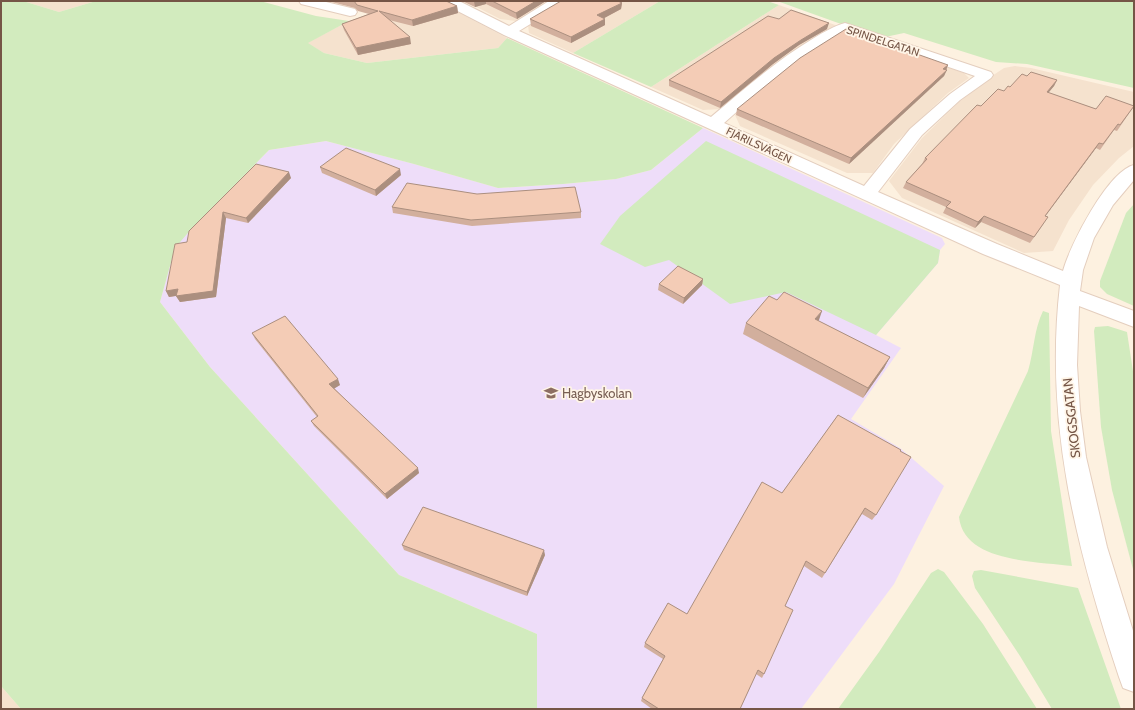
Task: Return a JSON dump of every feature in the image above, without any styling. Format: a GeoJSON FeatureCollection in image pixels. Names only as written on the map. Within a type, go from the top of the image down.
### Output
{"type":"FeatureCollection","features":[{"type":"Feature","properties":{"kind":"street"},"geometry":{"type":"LineString","coordinates":[[306,1],[350,12]]}},
{"type":"Feature","properties":{"kind":"street","name":"FJÄRILSVÄGEN"},"geometry":{"type":"LineString","coordinates":[[450,1],[509,32],[1003,254],[1134,319]]}},
{"type":"Feature","properties":{"kind":"street"},"geometry":{"type":"LineString","coordinates":[[509,32],[558,1]]}},
{"type":"Feature","properties":{"kind":"street","name":"SPINDELGATAN"},"geometry":{"type":"LineString","coordinates":[[714,124],[763,80],[812,45],[845,27],[992,72],[955,97],[916,132],[867,194]]}},
{"type":"Feature","properties":{"kind":"street","name":"SKOGSGATAN"},"geometry":{"type":"LineString","coordinates":[[1134,170],[1115,190],[1096,218],[1075,264],[1066,339],[1067,387],[1075,456],[1089,528],[1109,606],[1134,677]]}},
{"type":"Feature","properties":{"kind":"shaded area"},"geometry":{"type":"Polygon","coordinates":[[[23,1],[96,1],[59,12],[23,1]]]}},
{"type":"Feature","properties":{"kind":"shaded area"},"geometry":{"type":"Polygon","coordinates":[[[390,1],[436,1],[507,38],[498,48],[367,63],[324,53],[307,43],[349,21],[360,18],[390,1]]]}},
{"type":"Feature","properties":{"kind":"shaded area"},"geometry":{"type":"Polygon","coordinates":[[[465,1],[550,1],[516,21],[500,19],[465,1]]]}},
{"type":"Feature","properties":{"kind":"shaded area"},"geometry":{"type":"Polygon","coordinates":[[[564,1],[660,1],[573,53],[529,33],[528,25],[564,1]]]}},
{"type":"Feature","properties":{"kind":"shaded area"},"geometry":{"type":"Polygon","coordinates":[[[779,5],[838,26],[808,42],[758,78],[721,109],[703,110],[651,87],[779,5]]]}},
{"type":"Feature","properties":{"kind":"shaded area"},"geometry":{"type":"Polygon","coordinates":[[[846,32],[964,73],[969,78],[948,93],[894,144],[873,173],[847,173],[740,126],[735,115],[769,82],[846,32]]]}},
{"type":"Feature","properties":{"kind":"shaded area"},"geometry":{"type":"Polygon","coordinates":[[[1015,66],[1031,68],[1134,92],[1134,146],[1119,158],[1093,185],[1069,220],[1053,251],[1024,253],[902,198],[889,181],[922,138],[958,103],[986,80],[1004,68],[1015,66]]]}},
{"type":"Feature","properties":{"kind":"shaded area","name":"Hagbyskolan"},"geometry":{"type":"Polygon","coordinates":[[[703,128],[942,238],[945,244],[940,250],[938,263],[876,335],[901,348],[851,419],[900,448],[944,486],[894,584],[801,709],[537,709],[537,634],[399,575],[210,367],[160,302],[175,247],[269,150],[326,141],[498,188],[616,179],[651,170],[703,128]]]}},
{"type":"Feature","properties":{"kind":"shaded area"},"geometry":{"type":"Polygon","coordinates":[[[1,686],[21,709],[1,709],[1,686]]]}},
{"type":"Feature","properties":{"kind":"green space"},"geometry":{"type":"Polygon","coordinates":[[[1,1],[23,1],[59,12],[96,1],[260,1],[316,16],[349,21],[308,43],[324,53],[367,63],[498,48],[507,38],[703,128],[651,170],[616,179],[498,188],[326,141],[269,150],[193,227],[175,248],[160,302],[210,367],[399,575],[537,634],[537,709],[21,709],[1,686],[1,1]]]}},
{"type":"Feature","properties":{"kind":"green space"},"geometry":{"type":"Polygon","coordinates":[[[660,1],[767,1],[779,5],[651,87],[573,53],[660,1]]]}},
{"type":"Feature","properties":{"kind":"green space"},"geometry":{"type":"Polygon","coordinates":[[[777,1],[1134,1],[1134,88],[1027,64],[996,62],[904,33],[885,37],[843,23],[841,24],[777,1]]]}},
{"type":"Feature","properties":{"kind":"green space"},"geometry":{"type":"Polygon","coordinates":[[[706,141],[940,250],[938,263],[876,335],[786,292],[730,304],[669,260],[645,267],[600,244],[620,216],[706,141]]]}},
{"type":"Feature","properties":{"kind":"green space"},"geometry":{"type":"Polygon","coordinates":[[[1134,204],[1134,306],[1107,294],[1100,287],[1100,281],[1126,213],[1134,204]]]}},
{"type":"Feature","properties":{"kind":"green space"},"geometry":{"type":"Polygon","coordinates":[[[1043,311],[1049,313],[1051,431],[1072,566],[1004,557],[988,551],[974,543],[964,532],[959,517],[1028,371],[1038,325],[1043,311]]]}},
{"type":"Feature","properties":{"kind":"green space"},"geometry":{"type":"Polygon","coordinates":[[[1108,326],[1127,332],[1134,378],[1134,573],[1112,490],[1101,427],[1094,331],[1095,327],[1108,326]]]}},
{"type":"Feature","properties":{"kind":"green space"},"geometry":{"type":"Polygon","coordinates":[[[938,569],[944,572],[983,624],[1037,709],[838,709],[879,652],[931,573],[938,569]]]}},
{"type":"Feature","properties":{"kind":"green space"},"geometry":{"type":"Polygon","coordinates":[[[981,570],[1078,588],[1121,709],[1052,709],[1020,656],[975,588],[972,576],[974,571],[981,570]]]}},
{"type":"Feature","properties":{"kind":"building"},"geometry":{"type":"Polygon","coordinates":[[[354,1],[446,1],[457,6],[412,20],[379,11],[410,37],[356,48],[342,24],[378,11],[357,5],[354,1]]]}},
{"type":"Feature","properties":{"kind":"building"},"geometry":{"type":"Polygon","coordinates":[[[492,1],[536,1],[516,13],[492,1]]]}},
{"type":"Feature","properties":{"kind":"building"},"geometry":{"type":"Polygon","coordinates":[[[561,1],[618,1],[622,3],[597,15],[605,19],[571,37],[530,19],[561,1]]]}},
{"type":"Feature","properties":{"kind":"building"},"geometry":{"type":"Polygon","coordinates":[[[791,10],[829,23],[774,58],[721,102],[669,80],[768,16],[779,19],[791,10]]]}},
{"type":"Feature","properties":{"kind":"building"},"geometry":{"type":"Polygon","coordinates":[[[846,29],[948,65],[943,69],[947,70],[851,158],[737,109],[800,58],[846,29]]]}},
{"type":"Feature","properties":{"kind":"building"},"geometry":{"type":"Polygon","coordinates":[[[1031,72],[1057,80],[1047,92],[1096,109],[1106,96],[1134,106],[1103,144],[1099,143],[1045,216],[1048,217],[1034,237],[984,216],[978,222],[946,207],[951,202],[906,182],[927,159],[925,158],[977,105],[981,106],[998,89],[1004,91],[1008,86],[1010,87],[1022,74],[1027,76],[1031,72]]]}},
{"type":"Feature","properties":{"kind":"building"},"geometry":{"type":"Polygon","coordinates":[[[346,148],[400,169],[375,190],[320,167],[346,148]]]}},
{"type":"Feature","properties":{"kind":"building"},"geometry":{"type":"Polygon","coordinates":[[[256,164],[289,172],[246,218],[223,212],[213,291],[176,296],[178,289],[166,291],[175,244],[187,242],[189,231],[256,164]]]}},
{"type":"Feature","properties":{"kind":"building"},"geometry":{"type":"Polygon","coordinates":[[[407,183],[477,194],[575,187],[581,212],[471,220],[392,207],[407,183]]]}},
{"type":"Feature","properties":{"kind":"building"},"geometry":{"type":"Polygon","coordinates":[[[678,266],[703,279],[684,298],[659,284],[678,266]]]}},
{"type":"Feature","properties":{"kind":"building"},"geometry":{"type":"Polygon","coordinates":[[[784,292],[822,311],[815,319],[890,357],[868,388],[746,323],[769,296],[777,300],[784,292]]]}},
{"type":"Feature","properties":{"kind":"building"},"geometry":{"type":"Polygon","coordinates":[[[285,316],[338,379],[329,384],[418,468],[385,494],[311,421],[318,416],[252,333],[285,316]]]}},
{"type":"Feature","properties":{"kind":"building"},"geometry":{"type":"Polygon","coordinates":[[[838,415],[911,457],[876,515],[865,508],[825,573],[806,561],[785,606],[793,610],[764,674],[758,670],[740,709],[659,709],[642,698],[665,656],[645,643],[668,603],[687,614],[762,482],[782,493],[838,415]]]}},
{"type":"Feature","properties":{"kind":"building"},"geometry":{"type":"Polygon","coordinates":[[[423,507],[544,550],[527,592],[402,545],[423,507]]]}},
{"type":"Feature","properties":{"kind":"place","name":"Hagbyskolan"},"geometry":{"type":"Point","coordinates":[551,393]}}]}
